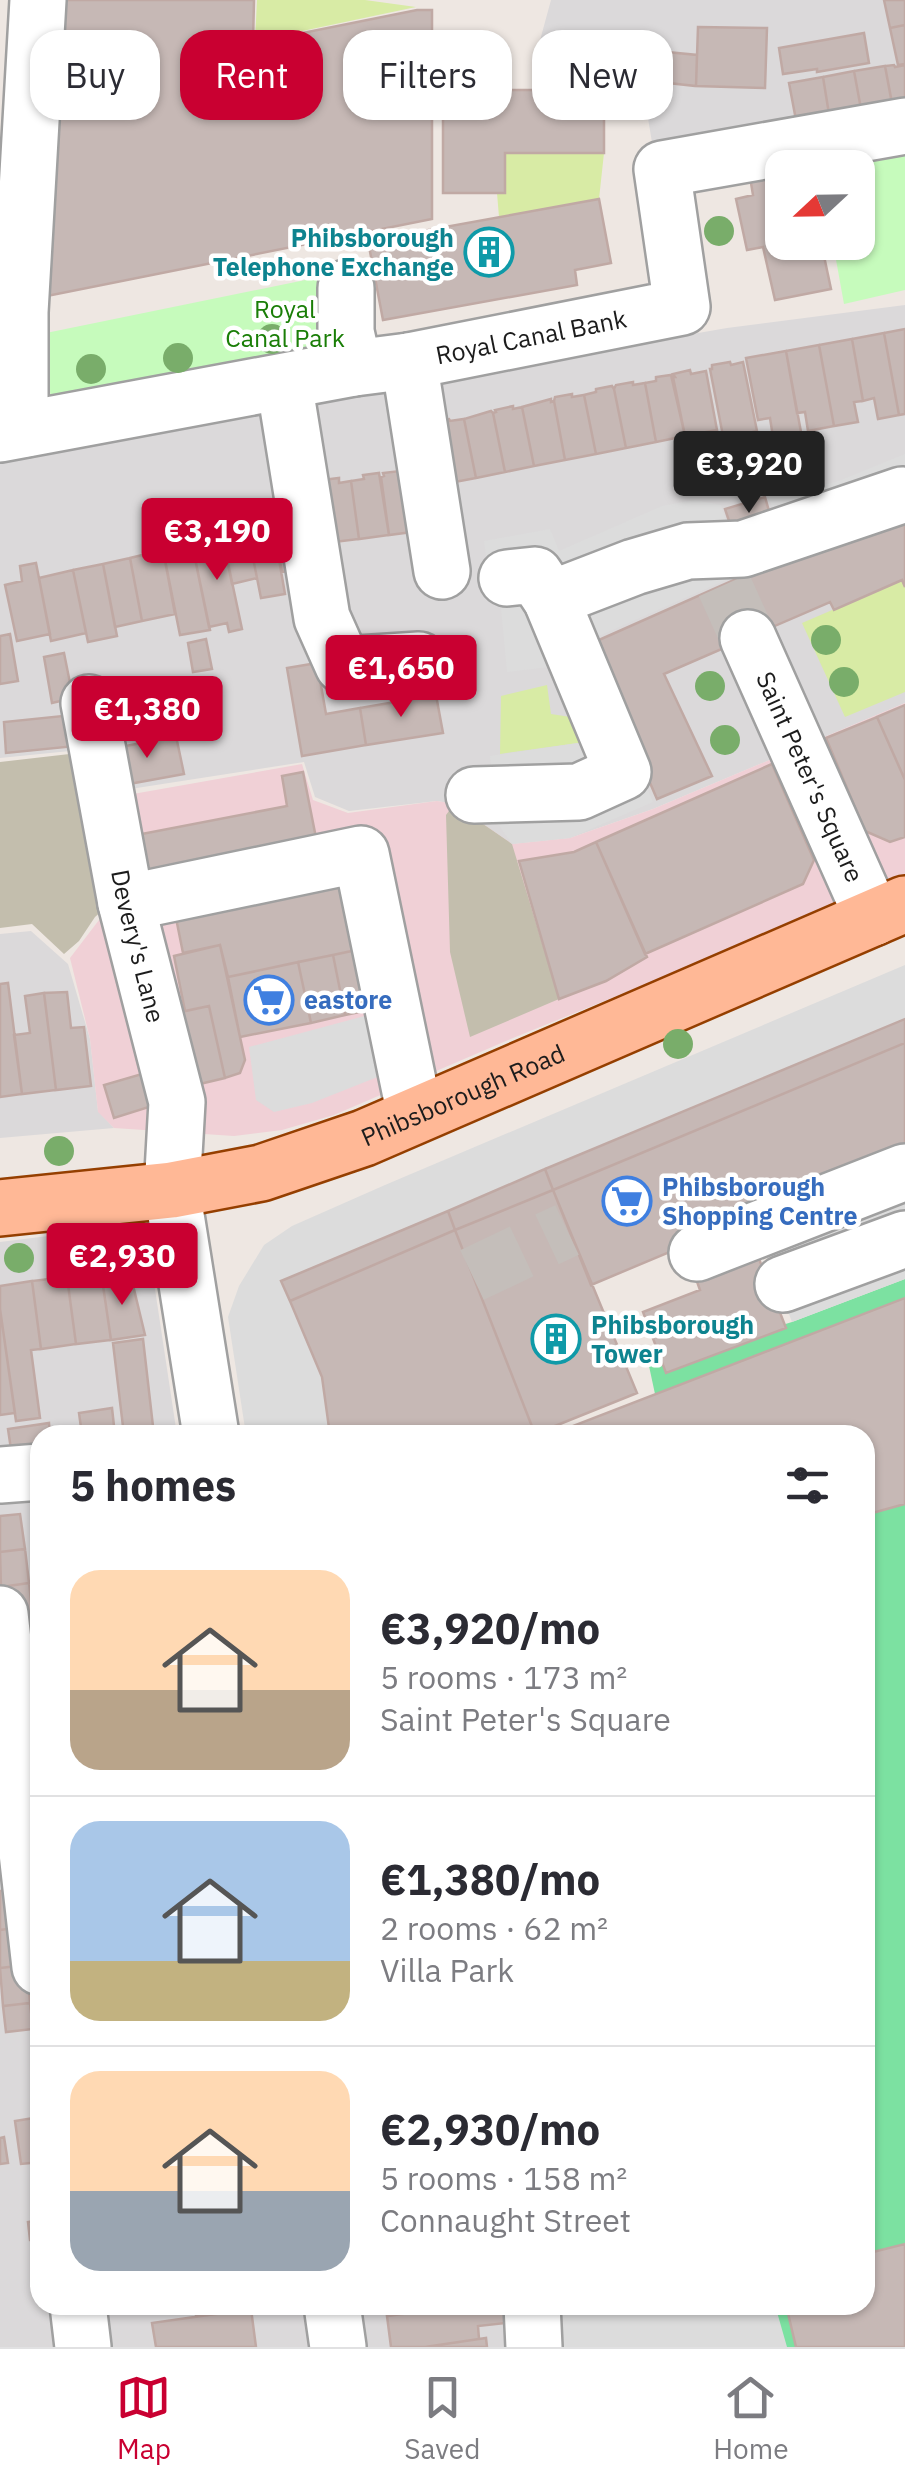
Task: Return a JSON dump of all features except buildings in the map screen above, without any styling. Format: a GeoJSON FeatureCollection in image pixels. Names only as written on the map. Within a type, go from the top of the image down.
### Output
{"type":"FeatureCollection","features":[{"type":"Feature","properties":{"kind":"main road","name":"Phibsborough Road"},"geometry":{"type":"LineString","coordinates":[[0,1208],[172,1190],[275,1168],[364,1138],[889,911]]}},
{"type":"Feature","properties":{"kind":"street"},"geometry":{"type":"LineString","coordinates":[[12,432],[20,400],[20,312],[38,0]]}},
{"type":"Feature","properties":{"kind":"street","name":"Royal Canal Bank"},"geometry":{"type":"LineString","coordinates":[[12,432],[409,361],[682,307],[662,169],[905,126]]}},
{"type":"Feature","properties":{"kind":"street"},"geometry":{"type":"LineString","coordinates":[[346,288],[346,332],[354,368]]}},
{"type":"Feature","properties":{"kind":"street"},"geometry":{"type":"LineString","coordinates":[[409,361],[442,570]]}},
{"type":"Feature","properties":{"kind":"street"},"geometry":{"type":"LineString","coordinates":[[284,382],[322,618],[342,664],[419,660]]}},
{"type":"Feature","properties":{"kind":"street"},"geometry":{"type":"LineString","coordinates":[[474,794],[579,792],[623,772],[529,588],[688,551],[719,568],[743,549],[902,495]]}},
{"type":"Feature","properties":{"kind":"street","name":"Saint Peter's Square"},"geometry":{"type":"LineString","coordinates":[[748,638],[889,911]]}},
{"type":"Feature","properties":{"kind":"street","name":"Devery's Lane"},"geometry":{"type":"LineString","coordinates":[[89,702],[126,903],[177,1102],[172,1190],[210,1425]]}},
{"type":"Feature","properties":{"kind":"street"},"geometry":{"type":"LineString","coordinates":[[126,903],[361,854],[415,1115]]}},
{"type":"Feature","properties":{"kind":"street"},"geometry":{"type":"LineString","coordinates":[[697,1253],[905,1172]]}},
{"type":"Feature","properties":{"kind":"street"},"geometry":{"type":"LineString","coordinates":[[783,1284],[905,1239]]}},
{"type":"Feature","properties":{"kind":"street"},"geometry":{"type":"LineString","coordinates":[[0,1475],[30,1473]]}},
{"type":"Feature","properties":{"kind":"street"},"geometry":{"type":"LineString","coordinates":[[0,1614],[30,1879]]}},
{"type":"Feature","properties":{"kind":"street"},"geometry":{"type":"LineString","coordinates":[[79,2315],[83,2347]]}},
{"type":"Feature","properties":{"kind":"street"},"geometry":{"type":"LineString","coordinates":[[333,2315],[338,2347]]}},
{"type":"Feature","properties":{"kind":"street"},"geometry":{"type":"LineString","coordinates":[[532,2315],[534,2347]]}},
{"type":"Feature","properties":{"kind":"shaded area"},"geometry":{"type":"Polygon","coordinates":[[[551,0],[905,0],[905,116],[655,160],[648,120],[673,120],[673,30],[543,30],[551,0]]]}},
{"type":"Feature","properties":{"kind":"shaded area"},"geometry":{"type":"Polygon","coordinates":[[[905,305],[905,703],[653,809],[570,838],[512,844],[454,804],[437,801],[349,811],[315,797],[304,762],[98,794],[90,749],[0,758],[0,454],[727,328],[905,305]]]}},
{"type":"Feature","properties":{"kind":"shaded area"},"geometry":{"type":"Polygon","coordinates":[[[905,454],[905,501],[585,642],[653,802],[570,838],[512,844],[496,821],[490,756],[592,741],[557,666],[507,672],[500,597],[491,596],[484,541],[550,529],[559,551],[662,506],[695,500],[721,505],[731,539],[778,526],[768,495],[836,482],[905,454]]]}},
{"type":"Feature","properties":{"kind":"shaded area"},"geometry":{"type":"Polygon","coordinates":[[[905,703],[905,879],[334,1115],[282,1130],[234,1136],[114,1128],[98,1112],[90,1039],[70,958],[99,920],[118,904],[99,800],[302,764],[313,800],[348,813],[437,801],[454,804],[512,844],[570,838],[653,809],[905,703]]]}},
{"type":"Feature","properties":{"kind":"shaded area"},"geometry":{"type":"Polygon","coordinates":[[[87,752],[112,902],[64,954],[32,924],[0,928],[0,762],[87,752]]]}},
{"type":"Feature","properties":{"kind":"shaded area"},"geometry":{"type":"Polygon","coordinates":[[[454,804],[512,844],[559,999],[470,1037],[450,952],[446,815],[454,804]]]}},
{"type":"Feature","properties":{"kind":"shaded area"},"geometry":{"type":"Polygon","coordinates":[[[31,931],[68,964],[90,1039],[98,1111],[114,1128],[0,1138],[0,934],[31,931]]]}},
{"type":"Feature","properties":{"kind":"shaded area"},"geometry":{"type":"Polygon","coordinates":[[[905,965],[905,1019],[282,1281],[322,1377],[329,1425],[244,1425],[228,1317],[239,1286],[264,1245],[292,1226],[905,965]]]}},
{"type":"Feature","properties":{"kind":"shaded area"},"geometry":{"type":"Polygon","coordinates":[[[372,1014],[385,1074],[312,1103],[274,1112],[256,1100],[249,1047],[372,1014]]]}},
{"type":"Feature","properties":{"kind":"shaded area"},"geometry":{"type":"Polygon","coordinates":[[[905,1194],[905,1279],[792,1322],[764,1248],[905,1194]]]}},
{"type":"Feature","properties":{"kind":"shaded area"},"geometry":{"type":"Polygon","coordinates":[[[112,1228],[138,1247],[153,1276],[175,1425],[30,1425],[30,2315],[315,2315],[320,2347],[0,2347],[0,1242],[112,1228]]]}},
{"type":"Feature","properties":{"kind":"shaded area"},"geometry":{"type":"Polygon","coordinates":[[[361,2315],[543,2315],[545,2347],[365,2347],[361,2315]]]}},
{"type":"Feature","properties":{"kind":"shaded area"},"geometry":{"type":"Polygon","coordinates":[[[554,2315],[778,2315],[787,2347],[556,2347],[554,2315]]]}},
{"type":"Feature","properties":{"kind":"green space"},"geometry":{"type":"Polygon","coordinates":[[[257,0],[365,0],[416,7],[307,30],[256,30],[257,0]]]}},
{"type":"Feature","properties":{"kind":"green space"},"geometry":{"type":"Polygon","coordinates":[[[905,135],[905,290],[844,304],[836,260],[875,260],[875,150],[865,150],[905,135]]]}},
{"type":"Feature","properties":{"kind":"green space"},"geometry":{"type":"Polygon","coordinates":[[[505,153],[604,153],[599,199],[499,217],[497,193],[505,192],[505,153]]]}},
{"type":"Feature","properties":{"kind":"green space","name":"Royal Canal Park"},"geometry":{"type":"Polygon","coordinates":[[[320,277],[342,353],[51,404],[46,333],[320,277]]]}},
{"type":"Feature","properties":{"kind":"green space"},"geometry":{"type":"Polygon","coordinates":[[[902,580],[905,692],[845,717],[802,623],[902,580]]]}},
{"type":"Feature","properties":{"kind":"green space"},"geometry":{"type":"Polygon","coordinates":[[[547,685],[551,714],[577,718],[585,742],[500,754],[501,696],[547,685]]]}},
{"type":"Feature","properties":{"kind":"green space"},"geometry":{"type":"Polygon","coordinates":[[[905,1279],[905,2347],[545,2347],[543,2315],[875,2315],[875,1425],[576,1425],[655,1394],[649,1366],[792,1322],[905,1279]]]}},
{"type":"Feature","properties":{"kind":"tunnel"},"geometry":{"type":"LineString","coordinates":[[724,585],[748,638]]}},
{"type":"Feature","properties":{"kind":"tunnel"},"geometry":{"type":"LineString","coordinates":[[472,1275],[567,1230]]}},
{"type":"Feature","properties":{"kind":"place","name":"Phibsborough Telephone Exchange"},"geometry":{"type":"Point","coordinates":[489,252]}},
{"type":"Feature","properties":{"kind":"place","name":"eastore"},"geometry":{"type":"Point","coordinates":[269,1000]}},
{"type":"Feature","properties":{"kind":"place","name":"Phibsborough Shopping Centre"},"geometry":{"type":"Point","coordinates":[627,1201]}},
{"type":"Feature","properties":{"kind":"place","name":"Phibsborough Tower"},"geometry":{"type":"Point","coordinates":[556,1339]}}]}
